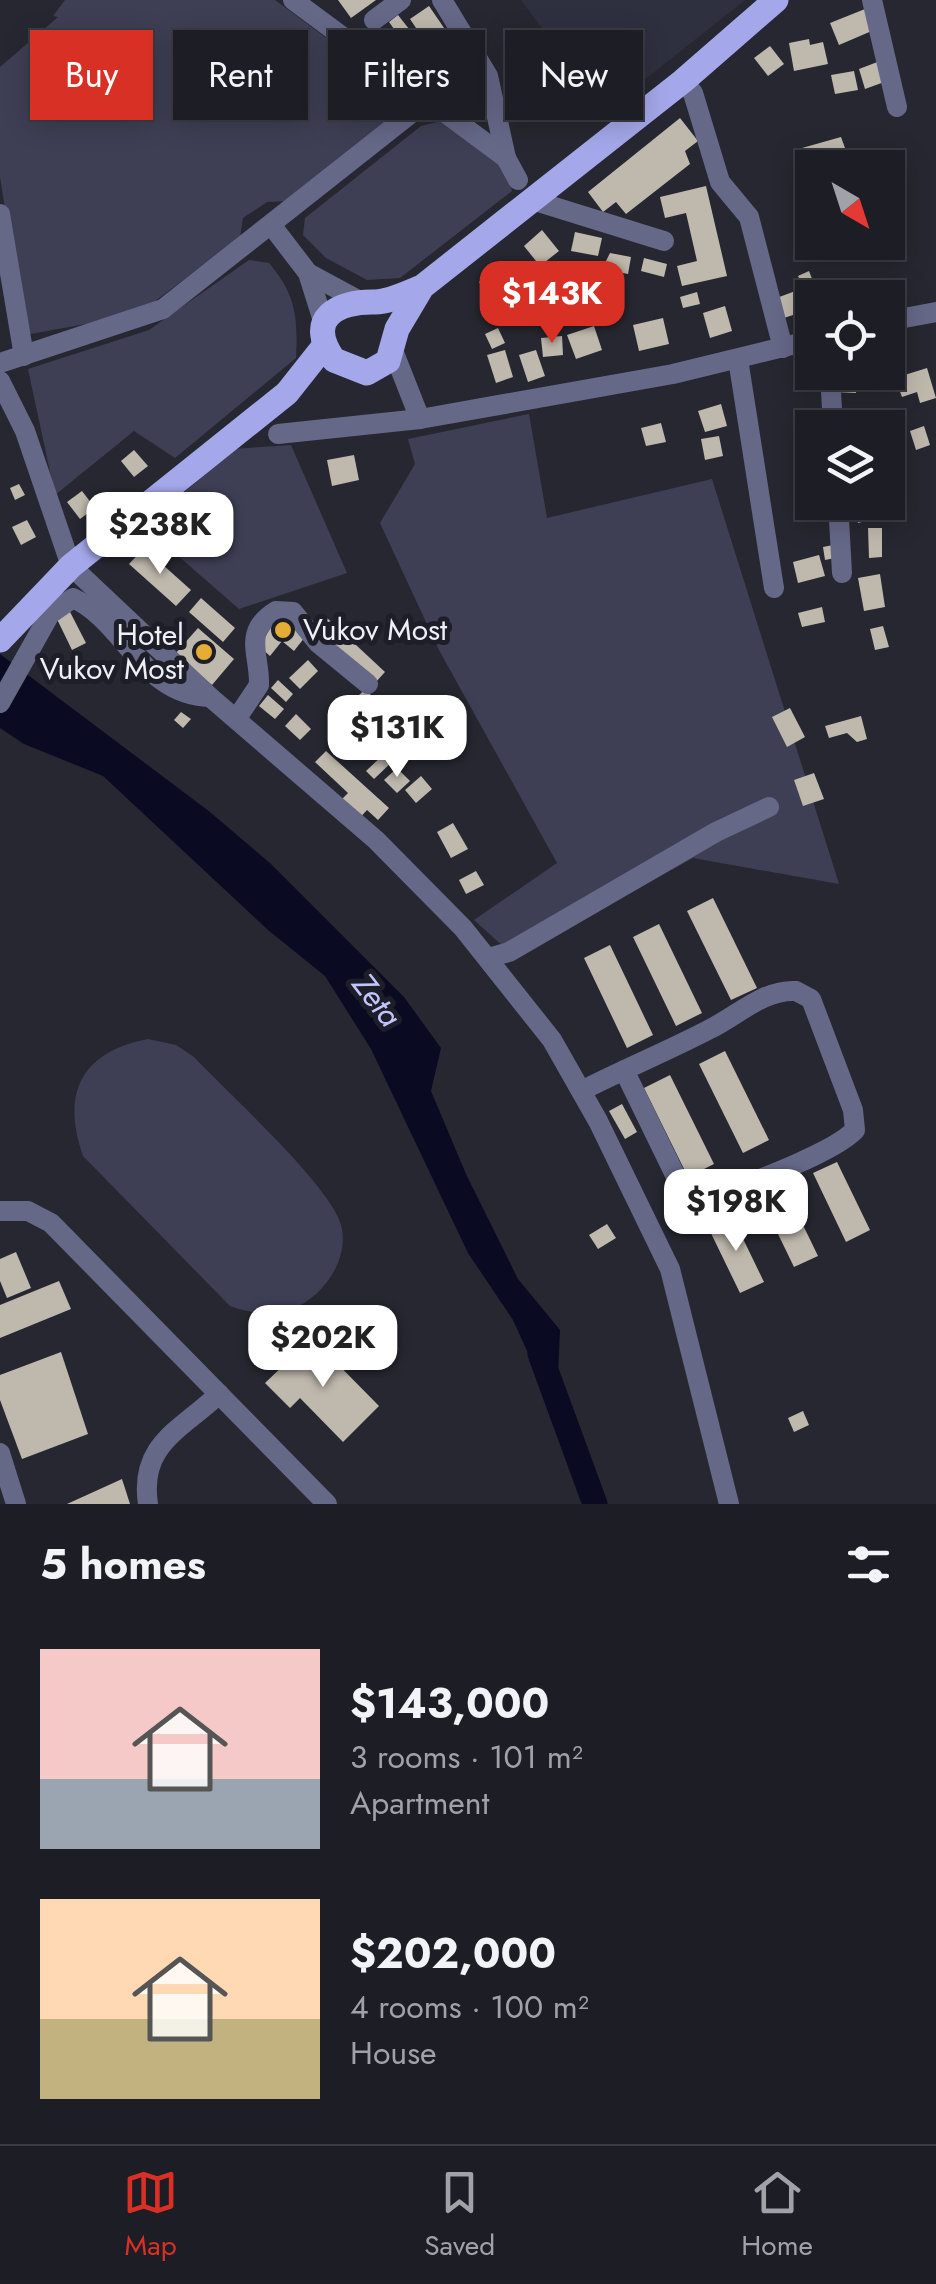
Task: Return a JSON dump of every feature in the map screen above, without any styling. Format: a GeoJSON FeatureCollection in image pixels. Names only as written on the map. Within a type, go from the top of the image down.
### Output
{"type":"FeatureCollection","features":[{"type":"Feature","properties":{"kind":"main road"},"geometry":{"type":"LineString","coordinates":[[287,394],[356,370],[395,341],[422,287],[525,190],[683,81],[776,0]]}},
{"type":"Feature","properties":{"kind":"main road"},"geometry":{"type":"LineString","coordinates":[[5,633],[71,566],[287,394],[325,334],[333,310],[422,287]]}},
{"type":"Feature","properties":{"kind":"main road"},"geometry":{"type":"LineString","coordinates":[[367,301],[395,341]]}},
{"type":"Feature","properties":{"kind":"main road"},"geometry":{"type":"LineString","coordinates":[[325,334],[334,360],[356,370]]}},
{"type":"Feature","properties":{"kind":"street"},"geometry":{"type":"LineString","coordinates":[[293,0],[334,30]]}},
{"type":"Feature","properties":{"kind":"street"},"geometry":{"type":"LineString","coordinates":[[374,20],[401,0]]}},
{"type":"Feature","properties":{"kind":"street"},"geometry":{"type":"LineString","coordinates":[[442,0],[488,76],[506,158],[525,190],[664,241]]}},
{"type":"Feature","properties":{"kind":"street"},"geometry":{"type":"LineString","coordinates":[[872,0],[898,107]]}},
{"type":"Feature","properties":{"kind":"street"},"geometry":{"type":"LineString","coordinates":[[683,81],[693,93],[720,182],[749,217],[783,348]]}},
{"type":"Feature","properties":{"kind":"street"},"geometry":{"type":"LineString","coordinates":[[0,362],[163,309],[403,120]]}},
{"type":"Feature","properties":{"kind":"street"},"geometry":{"type":"LineString","coordinates":[[455,120],[506,158]]}},
{"type":"Feature","properties":{"kind":"street"},"geometry":{"type":"LineString","coordinates":[[0,214],[24,356]]}},
{"type":"Feature","properties":{"kind":"street"},"geometry":{"type":"LineString","coordinates":[[272,226],[308,273],[325,334]]}},
{"type":"Feature","properties":{"kind":"street"},"geometry":{"type":"LineString","coordinates":[[308,273],[367,301]]}},
{"type":"Feature","properties":{"kind":"street"},"geometry":{"type":"LineString","coordinates":[[905,318],[936,312]]}},
{"type":"Feature","properties":{"kind":"street"},"geometry":{"type":"LineString","coordinates":[[395,341],[407,394],[420,419]]}},
{"type":"Feature","properties":{"kind":"street"},"geometry":{"type":"LineString","coordinates":[[278,434],[420,419],[795,345]]}},
{"type":"Feature","properties":{"kind":"street"},"geometry":{"type":"LineString","coordinates":[[738,359],[774,588]]}},
{"type":"Feature","properties":{"kind":"street"},"geometry":{"type":"LineString","coordinates":[[356,370],[407,394]]}},
{"type":"Feature","properties":{"kind":"street"},"geometry":{"type":"LineString","coordinates":[[0,382],[25,430],[71,566],[210,696],[376,840],[488,958],[552,1040],[670,1268],[729,1504]]}},
{"type":"Feature","properties":{"kind":"street"},"geometry":{"type":"LineString","coordinates":[[839,520],[842,573]]}},
{"type":"Feature","properties":{"kind":"street"},"geometry":{"type":"LineString","coordinates":[[0,703],[50,614],[73,598],[168,686],[187,696],[210,696]]}},
{"type":"Feature","properties":{"kind":"street"},"geometry":{"type":"LineString","coordinates":[[238,718],[259,686],[253,652],[256,630],[276,611],[293,612],[318,643],[368,684]]}},
{"type":"Feature","properties":{"kind":"street"},"geometry":{"type":"LineString","coordinates":[[488,958],[509,952],[716,832],[768,807]]}},
{"type":"Feature","properties":{"kind":"street"},"geometry":{"type":"LineString","coordinates":[[581,1091],[624,1070],[714,1028],[767,996],[796,990],[811,999],[852,1110],[855,1130],[834,1146],[726,1190],[699,1192],[680,1185],[624,1070]]}},
{"type":"Feature","properties":{"kind":"street"},"geometry":{"type":"LineString","coordinates":[[0,1211],[28,1211],[50,1223],[327,1504]]}},
{"type":"Feature","properties":{"kind":"street"},"geometry":{"type":"LineString","coordinates":[[148,1504],[144,1475],[162,1440],[220,1394]]}},
{"type":"Feature","properties":{"kind":"street"},"geometry":{"type":"LineString","coordinates":[[0,1453],[16,1504]]}},
{"type":"Feature","properties":{"kind":"shaded area"},"geometry":{"type":"Polygon","coordinates":[[[65,0],[275,0],[328,39],[328,120],[388,120],[288,201],[267,202],[243,218],[240,237],[154,302],[108,320],[25,335],[0,177],[0,67],[30,41],[30,120],[153,120],[153,30],[43,30],[58,17],[53,16],[65,0]]]}},
{"type":"Feature","properties":{"kind":"shaded area"},"geometry":{"type":"Polygon","coordinates":[[[521,0],[745,0],[643,81],[643,30],[543,30],[521,0]]]}},
{"type":"Feature","properties":{"kind":"shaded area"},"geometry":{"type":"Polygon","coordinates":[[[445,120],[504,162],[512,191],[400,278],[367,280],[326,258],[303,235],[305,218],[421,126],[445,120]]]}},
{"type":"Feature","properties":{"kind":"shaded area"},"geometry":{"type":"Polygon","coordinates":[[[249,260],[269,263],[290,296],[296,358],[175,458],[134,431],[55,495],[28,369],[149,330],[249,260]]]}},
{"type":"Feature","properties":{"kind":"shaded area"},"geometry":{"type":"Polygon","coordinates":[[[529,414],[547,518],[712,479],[839,884],[693,858],[515,957],[474,920],[557,863],[439,650],[380,523],[415,464],[408,439],[529,414]]]}},
{"type":"Feature","properties":{"kind":"shaded area"},"geometry":{"type":"Polygon","coordinates":[[[291,445],[347,573],[239,609],[145,527],[234,449],[291,445]]]}},
{"type":"Feature","properties":{"kind":"shaded area"},"geometry":{"type":"Polygon","coordinates":[[[148,1039],[176,1045],[194,1057],[299,1164],[333,1208],[343,1234],[338,1263],[316,1294],[296,1308],[274,1313],[230,1306],[83,1156],[74,1113],[82,1079],[106,1054],[148,1039]]]}},
{"type":"Feature","properties":{"kind":"water"},"geometry":{"type":"Polygon","coordinates":[[[0,654],[210,812],[271,864],[404,997],[441,1048],[431,1091],[466,1174],[518,1279],[560,1330],[558,1375],[552,1384],[543,1386],[513,1320],[468,1253],[371,1049],[325,976],[268,930],[103,776],[24,744],[0,728],[0,654]]]}},
{"type":"Feature","properties":{"kind":"building"},"geometry":{"type":"Polygon","coordinates":[[[338,0],[376,0],[351,18],[338,0]]]}},
{"type":"Feature","properties":{"kind":"building"},"geometry":{"type":"Polygon","coordinates":[[[429,6],[445,30],[417,30],[410,19],[429,6]]]}},
{"type":"Feature","properties":{"kind":"building"},"geometry":{"type":"Polygon","coordinates":[[[865,9],[874,30],[839,45],[830,23],[865,9]]]}},
{"type":"Feature","properties":{"kind":"building"},"geometry":{"type":"Polygon","coordinates":[[[398,15],[409,29],[395,30],[389,22],[398,15]]]}},
{"type":"Feature","properties":{"kind":"building"},"geometry":{"type":"Polygon","coordinates":[[[809,39],[810,45],[823,42],[828,64],[794,71],[789,43],[809,39]]]}},
{"type":"Feature","properties":{"kind":"building"},"geometry":{"type":"Polygon","coordinates":[[[770,46],[784,64],[768,76],[754,58],[770,46]]]}},
{"type":"Feature","properties":{"kind":"building"},"geometry":{"type":"Polygon","coordinates":[[[880,61],[887,81],[865,89],[859,69],[880,61]]]}},
{"type":"Feature","properties":{"kind":"building"},"geometry":{"type":"Polygon","coordinates":[[[854,71],[858,90],[835,94],[831,75],[854,71]]]}},
{"type":"Feature","properties":{"kind":"building"},"geometry":{"type":"Polygon","coordinates":[[[680,118],[698,141],[685,151],[690,164],[626,214],[616,202],[603,212],[588,192],[680,118]]]}},
{"type":"Feature","properties":{"kind":"building"},"geometry":{"type":"Polygon","coordinates":[[[841,137],[845,148],[803,150],[841,137]]]}},
{"type":"Feature","properties":{"kind":"building"},"geometry":{"type":"Polygon","coordinates":[[[706,186],[727,276],[682,286],[677,266],[697,261],[686,213],[665,218],[660,197],[706,186]]]}},
{"type":"Feature","properties":{"kind":"building"},"geometry":{"type":"Polygon","coordinates":[[[542,230],[559,251],[540,266],[524,246],[542,230]]]}},
{"type":"Feature","properties":{"kind":"building"},"geometry":{"type":"Polygon","coordinates":[[[575,232],[602,238],[598,256],[571,251],[575,232]]]}},
{"type":"Feature","properties":{"kind":"building"},"geometry":{"type":"Polygon","coordinates":[[[610,253],[631,257],[628,274],[602,269],[610,253]]]}},
{"type":"Feature","properties":{"kind":"building"},"geometry":{"type":"Polygon","coordinates":[[[644,258],[667,264],[664,277],[641,271],[644,258]]]}},
{"type":"Feature","properties":{"kind":"building"},"geometry":{"type":"Polygon","coordinates":[[[497,269],[509,285],[491,298],[479,282],[497,269]]]}},
{"type":"Feature","properties":{"kind":"building"},"geometry":{"type":"Polygon","coordinates":[[[809,271],[812,280],[800,280],[798,276],[809,271]]]}},
{"type":"Feature","properties":{"kind":"building"},"geometry":{"type":"Polygon","coordinates":[[[569,282],[575,294],[550,308],[543,296],[569,282]]]}},
{"type":"Feature","properties":{"kind":"building"},"geometry":{"type":"Polygon","coordinates":[[[795,291],[795,314],[781,319],[774,299],[795,291]]]}},
{"type":"Feature","properties":{"kind":"building"},"geometry":{"type":"Polygon","coordinates":[[[697,292],[700,304],[683,308],[680,297],[697,292]]]}},
{"type":"Feature","properties":{"kind":"building"},"geometry":{"type":"Polygon","coordinates":[[[596,298],[603,314],[586,321],[579,305],[596,298]]]}},
{"type":"Feature","properties":{"kind":"building"},"geometry":{"type":"Polygon","coordinates":[[[725,306],[732,331],[710,338],[703,313],[725,306]]]}},
{"type":"Feature","properties":{"kind":"building"},"geometry":{"type":"Polygon","coordinates":[[[663,318],[669,344],[639,351],[633,325],[663,318]]]}},
{"type":"Feature","properties":{"kind":"building"},"geometry":{"type":"Polygon","coordinates":[[[594,326],[602,350],[576,359],[567,335],[594,326]]]}},
{"type":"Feature","properties":{"kind":"building"},"geometry":{"type":"Polygon","coordinates":[[[498,328],[505,343],[492,349],[485,334],[498,328]]]}},
{"type":"Feature","properties":{"kind":"building"},"geometry":{"type":"Polygon","coordinates":[[[562,336],[563,355],[543,357],[541,338],[562,336]]]}},
{"type":"Feature","properties":{"kind":"building"},"geometry":{"type":"Polygon","coordinates":[[[505,350],[513,377],[496,383],[487,355],[505,350]]]}},
{"type":"Feature","properties":{"kind":"building"},"geometry":{"type":"Polygon","coordinates":[[[536,350],[545,376],[528,382],[519,355],[536,350]]]}},
{"type":"Feature","properties":{"kind":"building"},"geometry":{"type":"Polygon","coordinates":[[[927,368],[936,398],[920,403],[917,392],[902,397],[899,390],[905,390],[905,375],[927,368]]]}},
{"type":"Feature","properties":{"kind":"building"},"geometry":{"type":"Polygon","coordinates":[[[721,404],[727,426],[705,432],[698,411],[721,404]]]}},
{"type":"Feature","properties":{"kind":"building"},"geometry":{"type":"Polygon","coordinates":[[[661,423],[666,442],[646,446],[641,428],[661,423]]]}},
{"type":"Feature","properties":{"kind":"building"},"geometry":{"type":"Polygon","coordinates":[[[924,426],[930,445],[916,450],[910,431],[924,426]]]}},
{"type":"Feature","properties":{"kind":"building"},"geometry":{"type":"Polygon","coordinates":[[[719,436],[723,456],[705,460],[701,439],[719,436]]]}},
{"type":"Feature","properties":{"kind":"building"},"geometry":{"type":"Polygon","coordinates":[[[134,450],[148,466],[134,477],[121,461],[134,450]]]}},
{"type":"Feature","properties":{"kind":"building"},"geometry":{"type":"Polygon","coordinates":[[[354,455],[359,480],[332,486],[327,460],[354,455]]]}},
{"type":"Feature","properties":{"kind":"building"},"geometry":{"type":"Polygon","coordinates":[[[19,484],[25,495],[15,500],[10,488],[19,484]]]}},
{"type":"Feature","properties":{"kind":"building"},"geometry":{"type":"Polygon","coordinates":[[[82,491],[95,508],[80,519],[67,502],[82,491]]]}},
{"type":"Feature","properties":{"kind":"building"},"geometry":{"type":"Polygon","coordinates":[[[27,520],[36,537],[21,545],[12,527],[27,520]]]}},
{"type":"Feature","properties":{"kind":"building"},"geometry":{"type":"Polygon","coordinates":[[[868,528],[882,528],[882,557],[869,558],[868,528]]]}},
{"type":"Feature","properties":{"kind":"building"},"geometry":{"type":"Polygon","coordinates":[[[833,545],[835,558],[825,560],[823,547],[833,545]]]}},
{"type":"Feature","properties":{"kind":"building"},"geometry":{"type":"Polygon","coordinates":[[[144,548],[191,590],[176,606],[129,564],[144,548]]]}},
{"type":"Feature","properties":{"kind":"building"},"geometry":{"type":"Polygon","coordinates":[[[819,555],[825,576],[798,583],[793,562],[819,555]]]}},
{"type":"Feature","properties":{"kind":"building"},"geometry":{"type":"Polygon","coordinates":[[[880,574],[885,607],[864,611],[858,578],[880,574]]]}},
{"type":"Feature","properties":{"kind":"building"},"geometry":{"type":"Polygon","coordinates":[[[201,598],[235,628],[223,642],[189,612],[201,598]]]}},
{"type":"Feature","properties":{"kind":"building"},"geometry":{"type":"Polygon","coordinates":[[[822,607],[825,622],[802,627],[798,613],[822,607]]]}},
{"type":"Feature","properties":{"kind":"building"},"geometry":{"type":"Polygon","coordinates":[[[68,608],[86,643],[72,650],[55,615],[68,608]]]}},
{"type":"Feature","properties":{"kind":"building"},"geometry":{"type":"Polygon","coordinates":[[[279,615],[305,637],[294,651],[282,641],[270,656],[259,646],[279,615]]]}},
{"type":"Feature","properties":{"kind":"building"},"geometry":{"type":"Polygon","coordinates":[[[326,617],[385,672],[375,683],[316,628],[326,617]]]}},
{"type":"Feature","properties":{"kind":"building"},"geometry":{"type":"Polygon","coordinates":[[[883,626],[889,647],[875,650],[870,629],[883,626]]]}},
{"type":"Feature","properties":{"kind":"building"},"geometry":{"type":"Polygon","coordinates":[[[198,628],[234,659],[212,685],[175,654],[198,628]]]}},
{"type":"Feature","properties":{"kind":"building"},"geometry":{"type":"Polygon","coordinates":[[[308,660],[318,671],[300,689],[289,678],[308,660]]]}},
{"type":"Feature","properties":{"kind":"building"},"geometry":{"type":"Polygon","coordinates":[[[93,664],[97,675],[86,679],[82,667],[93,664]]]}},
{"type":"Feature","properties":{"kind":"building"},"geometry":{"type":"Polygon","coordinates":[[[278,680],[293,694],[286,702],[271,688],[278,680]]]}},
{"type":"Feature","properties":{"kind":"building"},"geometry":{"type":"Polygon","coordinates":[[[366,689],[374,699],[367,705],[359,695],[366,689]]]}},
{"type":"Feature","properties":{"kind":"building"},"geometry":{"type":"Polygon","coordinates":[[[268,695],[284,709],[275,719],[259,706],[268,695]]]}},
{"type":"Feature","properties":{"kind":"building"},"geometry":{"type":"Polygon","coordinates":[[[790,708],[805,737],[787,747],[772,717],[790,708]]]}},
{"type":"Feature","properties":{"kind":"building"},"geometry":{"type":"Polygon","coordinates":[[[400,709],[405,718],[397,723],[392,714],[400,709]]]}},
{"type":"Feature","properties":{"kind":"building"},"geometry":{"type":"Polygon","coordinates":[[[181,712],[191,719],[183,728],[174,720],[181,712]]]}},
{"type":"Feature","properties":{"kind":"building"},"geometry":{"type":"Polygon","coordinates":[[[381,713],[390,727],[374,737],[365,723],[381,713]]]}},
{"type":"Feature","properties":{"kind":"building"},"geometry":{"type":"Polygon","coordinates":[[[296,714],[311,729],[300,740],[285,726],[296,714]]]}},
{"type":"Feature","properties":{"kind":"building"},"geometry":{"type":"Polygon","coordinates":[[[861,716],[867,739],[857,742],[847,733],[829,738],[825,726],[861,716]]]}},
{"type":"Feature","properties":{"kind":"building"},"geometry":{"type":"Polygon","coordinates":[[[358,731],[368,742],[352,756],[342,745],[358,731]]]}},
{"type":"Feature","properties":{"kind":"building"},"geometry":{"type":"Polygon","coordinates":[[[326,751],[389,808],[378,820],[367,810],[357,821],[338,803],[348,793],[315,762],[326,751]]]}},
{"type":"Feature","properties":{"kind":"building"},"geometry":{"type":"Polygon","coordinates":[[[384,754],[392,762],[374,779],[366,771],[384,754]]]}},
{"type":"Feature","properties":{"kind":"building"},"geometry":{"type":"Polygon","coordinates":[[[397,768],[410,781],[397,793],[384,780],[397,768]]]}},
{"type":"Feature","properties":{"kind":"building"},"geometry":{"type":"Polygon","coordinates":[[[814,773],[824,799],[803,806],[794,780],[814,773]]]}},
{"type":"Feature","properties":{"kind":"building"},"geometry":{"type":"Polygon","coordinates":[[[421,776],[432,789],[416,803],[405,790],[421,776]]]}},
{"type":"Feature","properties":{"kind":"building"},"geometry":{"type":"Polygon","coordinates":[[[453,823],[468,849],[451,858],[437,832],[453,823]]]}},
{"type":"Feature","properties":{"kind":"building"},"geometry":{"type":"Polygon","coordinates":[[[476,871],[484,885],[466,894],[459,880],[476,871]]]}},
{"type":"Feature","properties":{"kind":"building"},"geometry":{"type":"Polygon","coordinates":[[[713,898],[757,988],[731,1000],[687,911],[713,898]]]}},
{"type":"Feature","properties":{"kind":"building"},"geometry":{"type":"Polygon","coordinates":[[[659,924],[702,1013],[676,1026],[633,937],[659,924]]]}},
{"type":"Feature","properties":{"kind":"building"},"geometry":{"type":"Polygon","coordinates":[[[610,945],[653,1035],[627,1048],[584,958],[610,945]]]}},
{"type":"Feature","properties":{"kind":"building"},"geometry":{"type":"Polygon","coordinates":[[[725,1051],[769,1140],[743,1153],[699,1064],[725,1051]]]}},
{"type":"Feature","properties":{"kind":"building"},"geometry":{"type":"Polygon","coordinates":[[[670,1075],[714,1164],[688,1177],[644,1088],[670,1075]]]}},
{"type":"Feature","properties":{"kind":"building"},"geometry":{"type":"Polygon","coordinates":[[[622,1104],[637,1132],[625,1139],[609,1111],[622,1104]]]}},
{"type":"Feature","properties":{"kind":"building"},"geometry":{"type":"Polygon","coordinates":[[[837,1162],[870,1230],[846,1242],[813,1173],[837,1162]]]}},
{"type":"Feature","properties":{"kind":"building"},"geometry":{"type":"Polygon","coordinates":[[[785,1188],[818,1256],[794,1267],[761,1199],[785,1188]]]}},
{"type":"Feature","properties":{"kind":"building"},"geometry":{"type":"Polygon","coordinates":[[[731,1214],[764,1282],[740,1293],[707,1225],[731,1214]]]}},
{"type":"Feature","properties":{"kind":"building"},"geometry":{"type":"Polygon","coordinates":[[[607,1224],[616,1238],[598,1249],[589,1235],[607,1224]]]}},
{"type":"Feature","properties":{"kind":"building"},"geometry":{"type":"Polygon","coordinates":[[[16,1252],[31,1288],[7,1298],[0,1281],[0,1259],[16,1252]]]}},
{"type":"Feature","properties":{"kind":"building"},"geometry":{"type":"Polygon","coordinates":[[[59,1281],[71,1309],[0,1338],[0,1305],[59,1281]]]}},
{"type":"Feature","properties":{"kind":"building"},"geometry":{"type":"Polygon","coordinates":[[[312,1338],[379,1406],[343,1442],[300,1398],[290,1408],[265,1383],[312,1338]]]}},
{"type":"Feature","properties":{"kind":"building"},"geometry":{"type":"Polygon","coordinates":[[[61,1352],[88,1434],[22,1459],[0,1400],[0,1375],[61,1352]]]}},
{"type":"Feature","properties":{"kind":"building"},"geometry":{"type":"Polygon","coordinates":[[[803,1411],[809,1425],[794,1432],[788,1418],[803,1411]]]}},
{"type":"Feature","properties":{"kind":"building"},"geometry":{"type":"Polygon","coordinates":[[[122,1479],[130,1504],[67,1504],[122,1479]]]}},
{"type":"Feature","properties":{"kind":"waterway","name":"Zeta"},"geometry":{"type":"LineString","coordinates":[[540,1354],[595,1504]]}},
{"type":"Feature","properties":{"kind":"place","name":"Vukov Most"},"geometry":{"type":"Point","coordinates":[283,630]}},
{"type":"Feature","properties":{"kind":"place","name":"Hotel Vukov Most"},"geometry":{"type":"Point","coordinates":[204,652]}}]}
